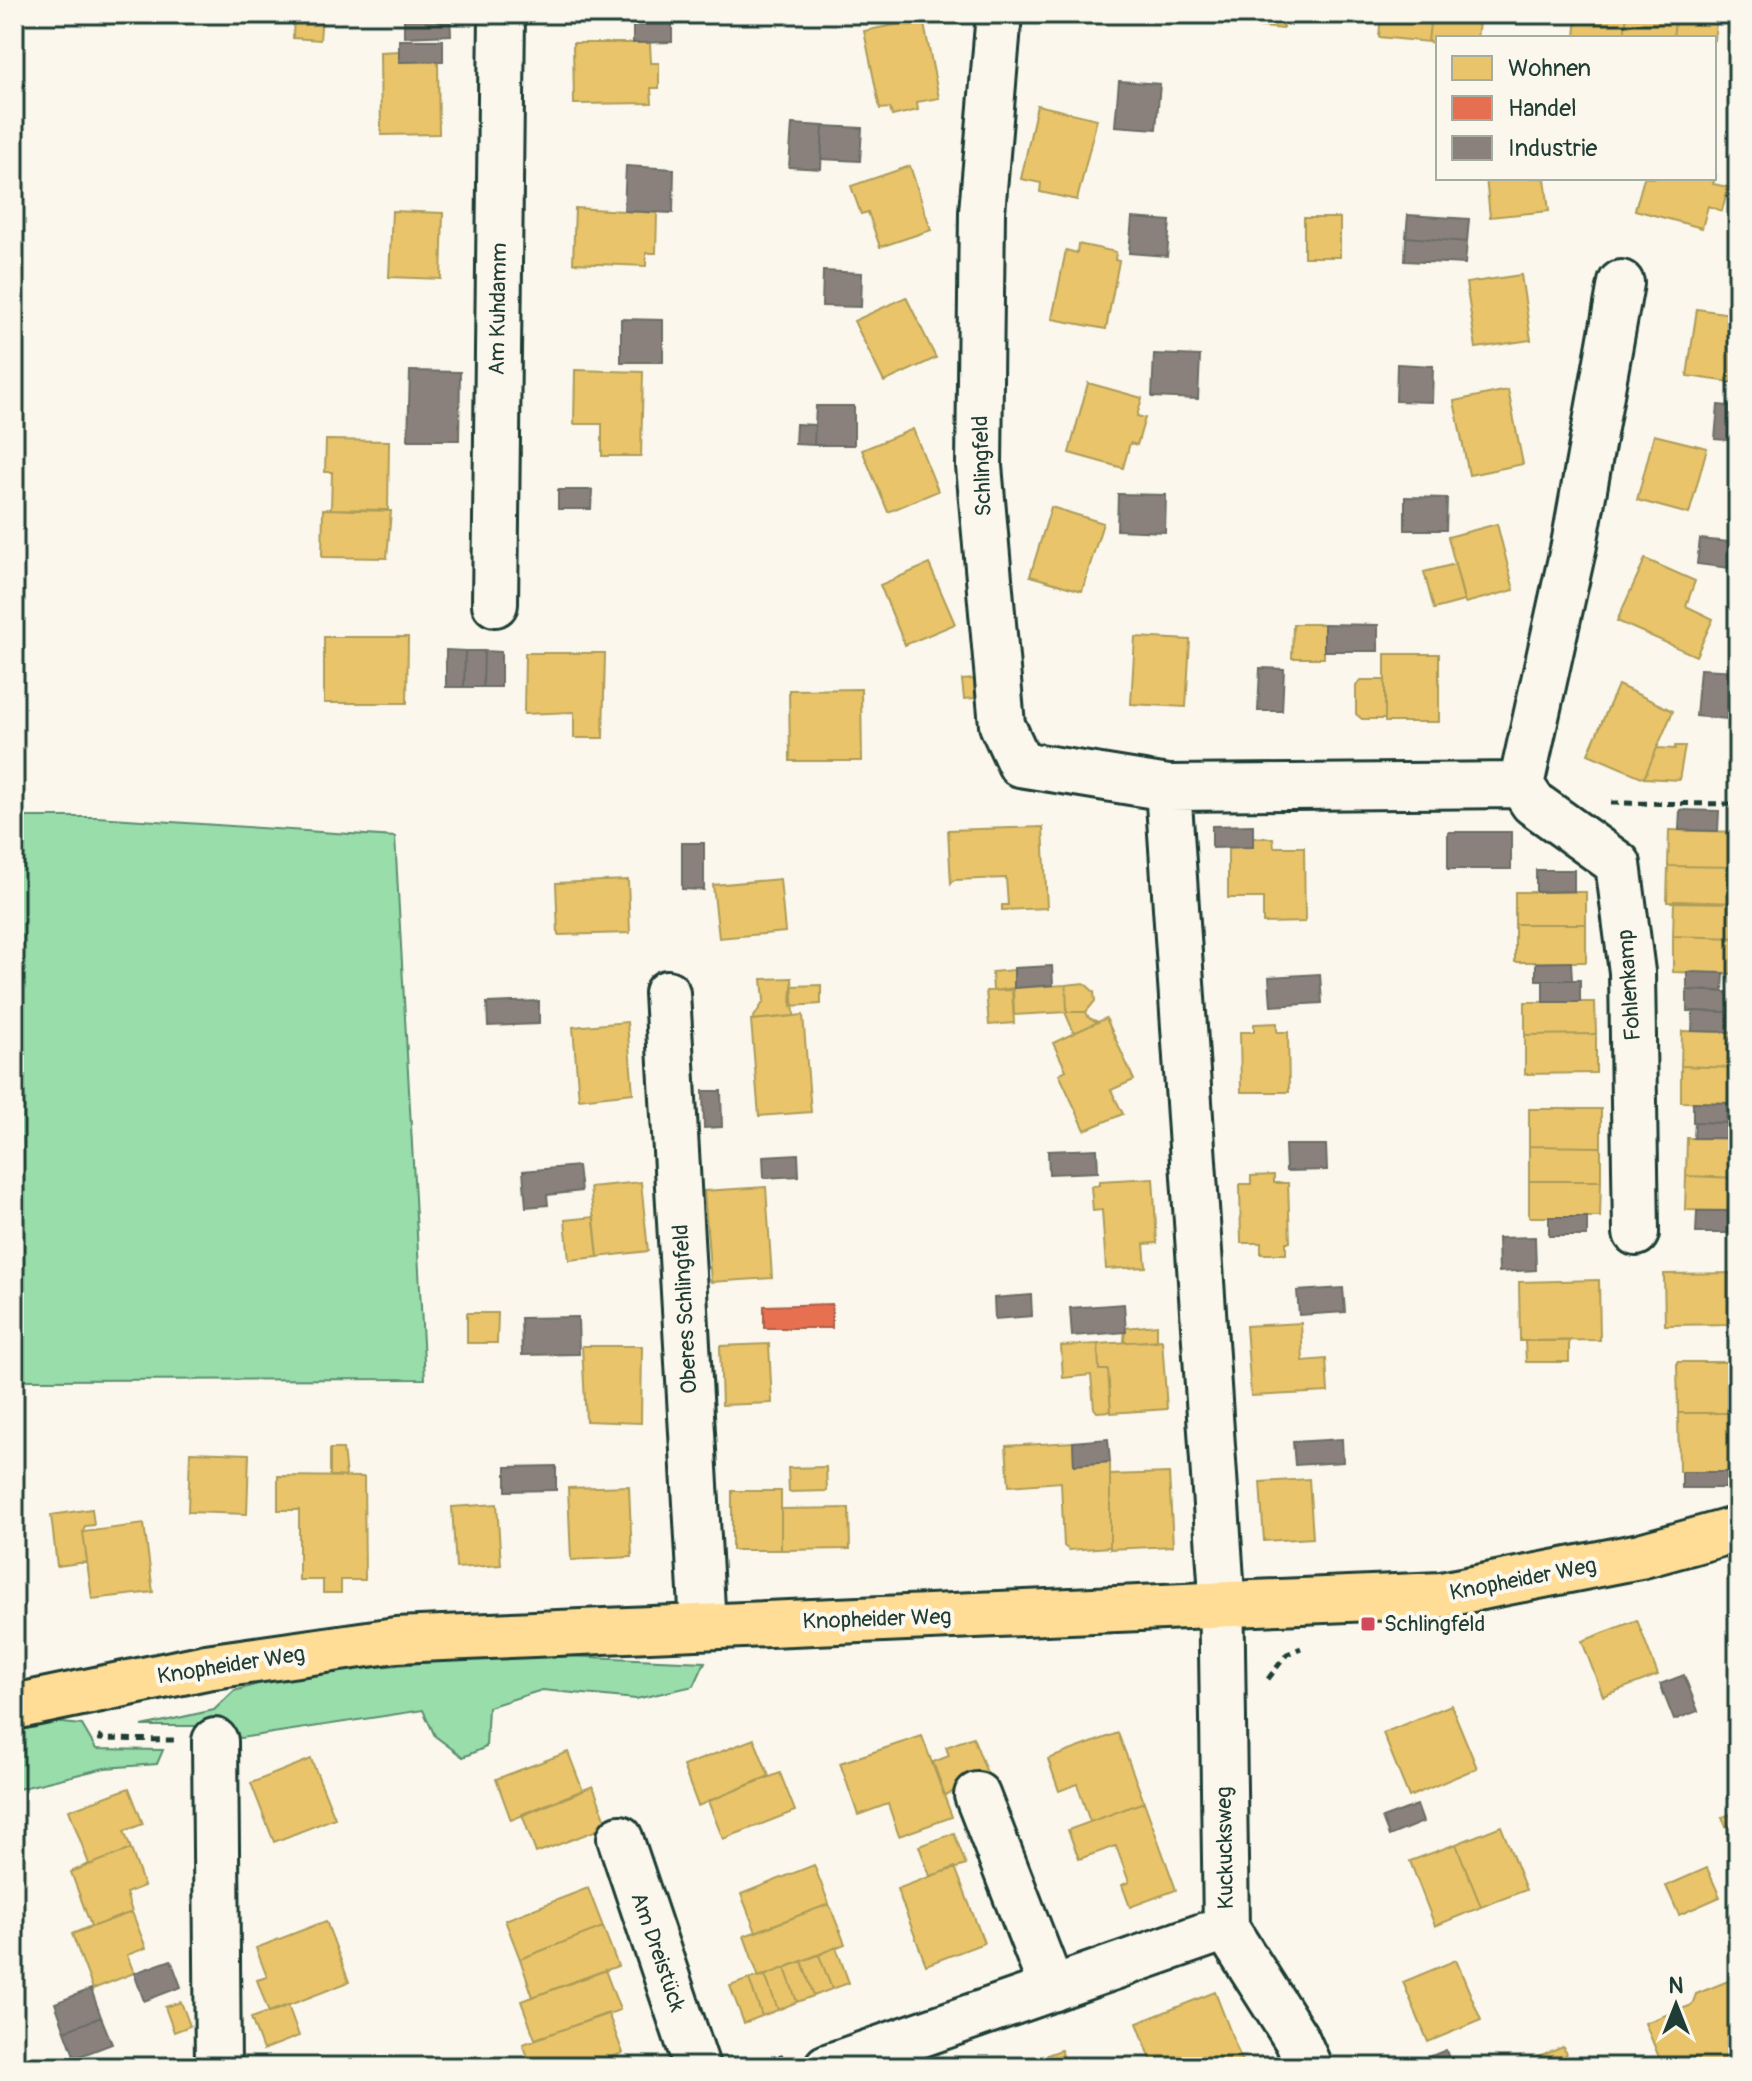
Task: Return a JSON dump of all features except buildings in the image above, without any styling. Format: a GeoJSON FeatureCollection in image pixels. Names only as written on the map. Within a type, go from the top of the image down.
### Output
{"type":"FeatureCollection","features":[{"type":"Feature","properties":{"kind":"main road","name":"Knopheider Weg"},"geometry":{"type":"LineString","coordinates":[[14,1707],[206,1667],[396,1640],[1441,1595],[1640,1556],[1738,1529]]}},
{"type":"Feature","properties":{"kind":"street","name":"Am Kuhdamm"},"geometry":{"type":"LineString","coordinates":[[495,604],[502,14]]}},
{"type":"Feature","properties":{"kind":"street","name":"Schlingfeld"},"geometry":{"type":"LineString","coordinates":[[999,14],[982,212],[979,466],[1002,725],[1020,764],[1168,788],[1527,794]]}},
{"type":"Feature","properties":{"kind":"street"},"geometry":{"type":"LineString","coordinates":[[1527,794],[1621,283]]}},
{"type":"Feature","properties":{"kind":"street"},"geometry":{"type":"LineString","coordinates":[[1168,788],[1222,1606]]}},
{"type":"Feature","properties":{"kind":"street","name":"Fohlenkamp"},"geometry":{"type":"LineString","coordinates":[[1527,794],[1618,864],[1632,972],[1636,1233]]}},
{"type":"Feature","properties":{"kind":"street","name":"Oberes Schlingfeld"},"geometry":{"type":"LineString","coordinates":[[667,993],[703,1626]]}},
{"type":"Feature","properties":{"kind":"street","name":"Kuckucksweg"},"geometry":{"type":"LineString","coordinates":[[1222,1606],[1226,1928],[1297,2040],[1309,2067]]}},
{"type":"Feature","properties":{"kind":"street"},"geometry":{"type":"LineString","coordinates":[[215,1741],[218,2067]]}},
{"type":"Feature","properties":{"kind":"street"},"geometry":{"type":"LineString","coordinates":[[977,1795],[1052,1989]]}},
{"type":"Feature","properties":{"kind":"street","name":"Am Dreistück"},"geometry":{"type":"LineString","coordinates":[[620,1838],[697,2067]]}},
{"type":"Feature","properties":{"kind":"street"},"geometry":{"type":"LineString","coordinates":[[827,2067],[1226,1928]]}},
{"type":"Feature","properties":{"kind":"path"},"geometry":{"type":"LineString","coordinates":[[1527,794],[1738,804]]}},
{"type":"Feature","properties":{"kind":"path"},"geometry":{"type":"LineString","coordinates":[[1260,1692],[1287,1654],[1306,1645]]}},
{"type":"Feature","properties":{"kind":"green space"},"geometry":{"type":"Polygon","coordinates":[[[14,817],[97,817],[395,837],[425,1379],[14,1380],[14,817]]]}},
{"type":"Feature","properties":{"kind":"green space"},"geometry":{"type":"Polygon","coordinates":[[[518,1654],[705,1662],[694,1686],[636,1699],[542,1690],[488,1707],[486,1747],[463,1757],[435,1736],[423,1710],[234,1739],[224,1726],[142,1726],[214,1710],[234,1691],[289,1675],[518,1654]]]}},
{"type":"Feature","properties":{"kind":"green space"},"geometry":{"type":"Polygon","coordinates":[[[33,1720],[82,1725],[96,1749],[163,1750],[157,1764],[105,1768],[14,1790],[14,1722],[33,1720]]]}},
{"type":"Feature","properties":{"kind":"place","name":"Schlingfeld"},"geometry":{"type":"Point","coordinates":[1368,1624]}}]}
